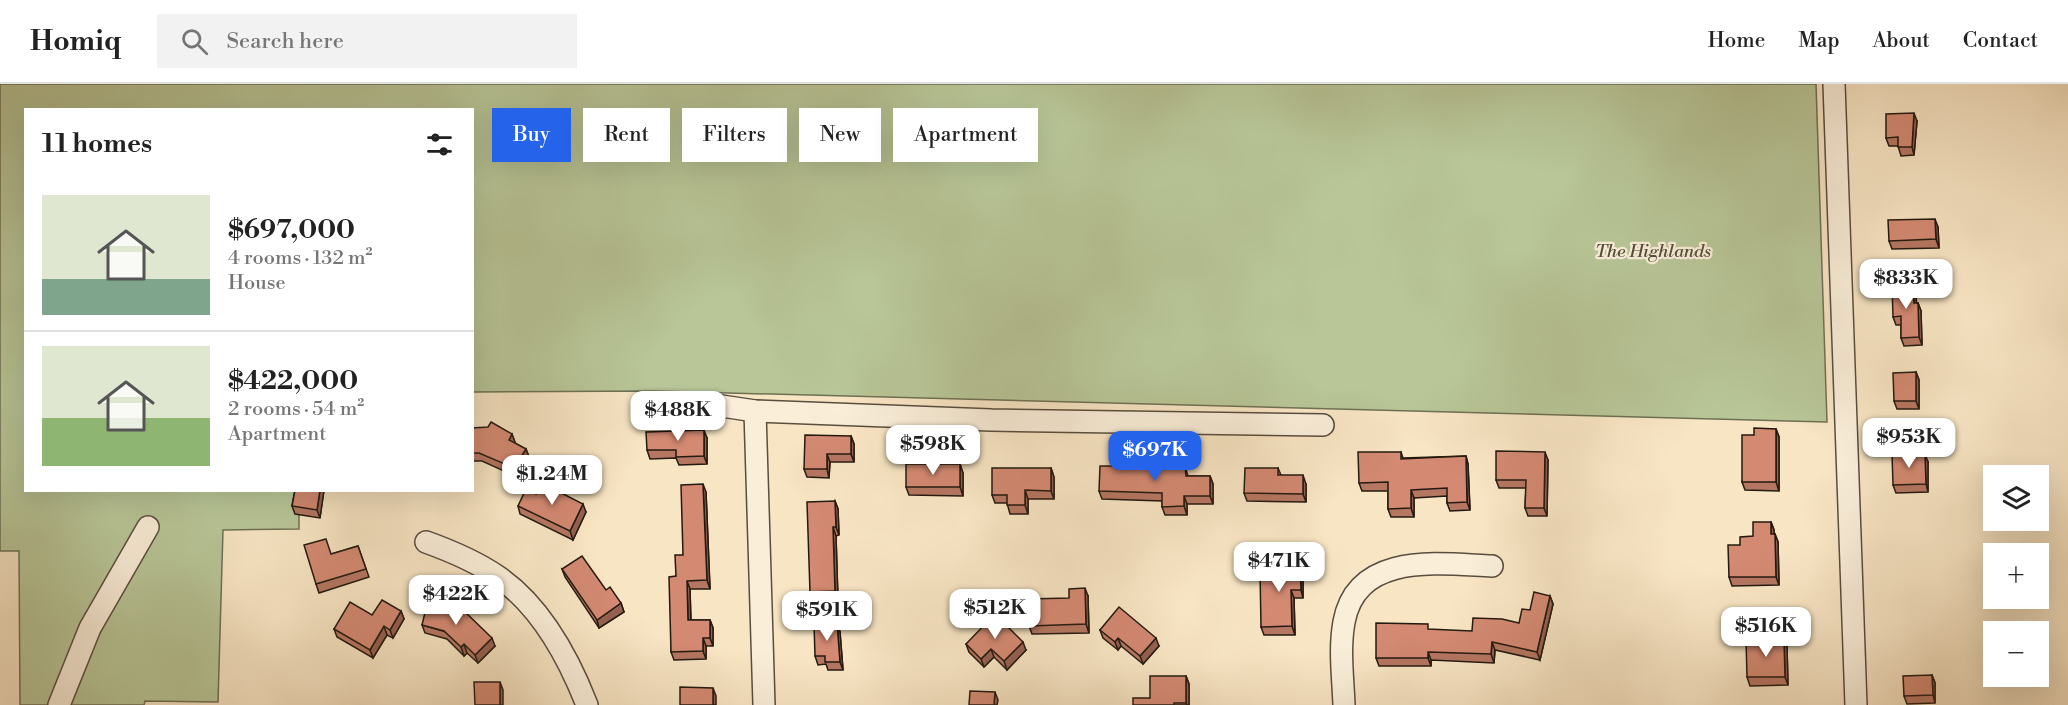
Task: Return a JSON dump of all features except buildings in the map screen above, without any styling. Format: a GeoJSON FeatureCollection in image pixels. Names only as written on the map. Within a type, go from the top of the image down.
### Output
{"type":"FeatureCollection","features":[{"type":"Feature","properties":{"kind":"street"},"geometry":{"type":"LineString","coordinates":[[1834,84],[1856,705]]}},
{"type":"Feature","properties":{"kind":"street"},"geometry":{"type":"LineString","coordinates":[[656,405],[715,405],[755,411],[991,420],[1323,425]]}},
{"type":"Feature","properties":{"kind":"street"},"geometry":{"type":"LineString","coordinates":[[755,411],[764,705]]}},
{"type":"Feature","properties":{"kind":"street"},"geometry":{"type":"LineString","coordinates":[[59,705],[90,628],[148,527]]}},
{"type":"Feature","properties":{"kind":"street"},"geometry":{"type":"LineString","coordinates":[[426,542],[482,566],[514,591],[569,662],[587,705]]}},
{"type":"Feature","properties":{"kind":"street"},"geometry":{"type":"LineString","coordinates":[[1344,705],[1342,647],[1344,620],[1359,589],[1388,569],[1417,563],[1492,566]]}},
{"type":"Feature","properties":{"kind":"green space","name":"The Highlands"},"geometry":{"type":"Polygon","coordinates":[[[0,84],[1816,84],[1827,422],[654,391],[474,392],[474,108],[24,108],[24,492],[299,492],[299,529],[223,530],[218,702],[145,701],[144,705],[20,705],[19,551],[0,551],[0,84]]]}}]}
